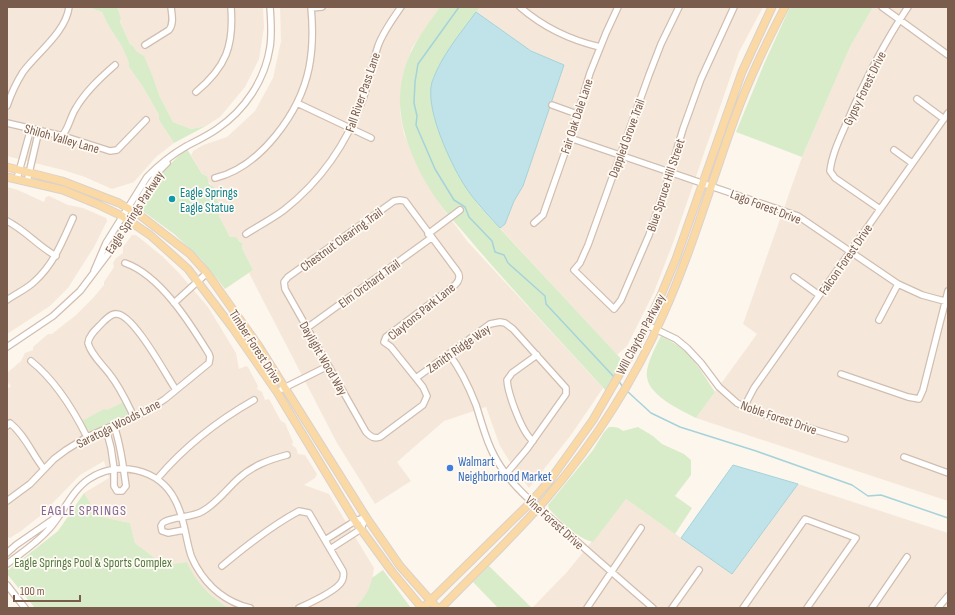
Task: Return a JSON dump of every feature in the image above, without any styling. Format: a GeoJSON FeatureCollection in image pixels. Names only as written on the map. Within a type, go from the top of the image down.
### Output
{"type":"FeatureCollection","features":[{"type":"Feature","properties":{"kind":"main road","name":"Will Clayton Parkway"},"geometry":{"type":"LineString","coordinates":[[423,608],[532,501],[550,480],[592,422],[647,325],[661,295],[679,250],[742,72],[772,7]]}},
{"type":"Feature","properties":{"kind":"main road","name":"Will Clayton Parkway"},"geometry":{"type":"LineString","coordinates":[[441,608],[495,554],[566,474],[600,428],[629,382],[656,330],[689,253],[738,110],[757,64],[785,7]]}},
{"type":"Feature","properties":{"kind":"main road"},"geometry":{"type":"LineString","coordinates":[[764,23],[775,27]]}},
{"type":"Feature","properties":{"kind":"main road"},"geometry":{"type":"LineString","coordinates":[[729,108],[738,110]]}},
{"type":"Feature","properties":{"kind":"main road","name":"Timber Forest Drive"},"geometry":{"type":"LineString","coordinates":[[7,167],[62,181],[119,203],[161,230],[190,254],[207,273],[258,345],[366,517],[400,566],[430,602],[437,608]]}},
{"type":"Feature","properties":{"kind":"main road","name":"Timber Forest Drive"},"geometry":{"type":"LineString","coordinates":[[7,177],[63,190],[122,216],[150,235],[188,269],[232,327],[277,392],[355,521],[393,573],[423,608]]}},
{"type":"Feature","properties":{"kind":"main road"},"geometry":{"type":"LineString","coordinates":[[679,250],[689,253]]}},
{"type":"Feature","properties":{"kind":"main road"},"geometry":{"type":"LineString","coordinates":[[592,422],[600,428]]}},
{"type":"Feature","properties":{"kind":"street"},"geometry":{"type":"LineString","coordinates":[[7,106],[10,95],[24,72],[61,27],[69,7]]}},
{"type":"Feature","properties":{"kind":"street"},"geometry":{"type":"LineString","coordinates":[[145,44],[169,30],[172,24],[171,7]]}},
{"type":"Feature","properties":{"kind":"street"},"geometry":{"type":"LineString","coordinates":[[196,92],[208,82],[224,60],[232,37],[231,7]]}},
{"type":"Feature","properties":{"kind":"street","name":"Eagle Springs Parkway"},"geometry":{"type":"LineString","coordinates":[[94,271],[106,243],[147,177],[156,168],[175,154],[216,130],[226,122],[243,106],[256,87],[262,75],[270,46],[270,7]]}},
{"type":"Feature","properties":{"kind":"street"},"geometry":{"type":"LineString","coordinates":[[215,178],[225,176],[234,171],[265,148],[283,126],[297,103],[307,75],[311,55],[313,24],[311,8],[322,7]]}},
{"type":"Feature","properties":{"kind":"street","name":"Fall River Pass Lane"},"geometry":{"type":"LineString","coordinates":[[246,234],[283,210],[306,191],[329,164],[351,129],[363,97],[378,46],[385,31],[401,7]]}},
{"type":"Feature","properties":{"kind":"street"},"geometry":{"type":"LineString","coordinates":[[520,7],[558,33],[600,47]]}},
{"type":"Feature","properties":{"kind":"street","name":"Fair Oak Dale Lane"},"geometry":{"type":"LineString","coordinates":[[534,224],[543,214],[570,138],[590,73],[618,7]]}},
{"type":"Feature","properties":{"kind":"street","name":"Dappled Grove Trail"},"geometry":{"type":"LineString","coordinates":[[574,270],[580,263],[588,246],[655,59],[679,7]]}},
{"type":"Feature","properties":{"kind":"street","name":"Blue Spruce Hill Street"},"geometry":{"type":"LineString","coordinates":[[574,270],[614,309],[621,300],[649,235],[683,129],[701,80],[734,7]]}},
{"type":"Feature","properties":{"kind":"street"},"geometry":{"type":"LineString","coordinates":[[882,7],[948,55]]}},
{"type":"Feature","properties":{"kind":"street","name":"Gypsy Forest Drive"},"geometry":{"type":"LineString","coordinates":[[880,209],[830,171],[832,160],[855,103],[880,52],[908,7]]}},
{"type":"Feature","properties":{"kind":"street"},"geometry":{"type":"LineString","coordinates":[[62,136],[76,107],[88,90],[115,64]]}},
{"type":"Feature","properties":{"kind":"street"},"geometry":{"type":"LineString","coordinates":[[917,99],[944,119]]}},
{"type":"Feature","properties":{"kind":"street"},"geometry":{"type":"LineString","coordinates":[[297,103],[371,138]]}},
{"type":"Feature","properties":{"kind":"street"},"geometry":{"type":"LineString","coordinates":[[552,105],[577,114]]}},
{"type":"Feature","properties":{"kind":"street","name":"Falcon Forest Drive"},"geometry":{"type":"LineString","coordinates":[[744,407],[754,388],[948,113]]}},
{"type":"Feature","properties":{"kind":"street","name":"Shiloh Valley Lane"},"geometry":{"type":"LineString","coordinates":[[7,122],[62,136],[110,151],[117,150],[146,120]]}},
{"type":"Feature","properties":{"kind":"street"},"geometry":{"type":"LineString","coordinates":[[17,180],[31,128]]}},
{"type":"Feature","properties":{"kind":"street"},"geometry":{"type":"LineString","coordinates":[[27,182],[39,130]]}},
{"type":"Feature","properties":{"kind":"street","name":"Lago Forest Drive"},"geometry":{"type":"LineString","coordinates":[[570,138],[798,216],[898,284],[922,295],[947,302]]}},
{"type":"Feature","properties":{"kind":"street"},"geometry":{"type":"LineString","coordinates":[[894,150],[912,163]]}},
{"type":"Feature","properties":{"kind":"street","name":"Eagle Springs Parkway"},"geometry":{"type":"LineString","coordinates":[[7,347],[53,316],[80,291],[111,250],[159,171],[175,154]]}},
{"type":"Feature","properties":{"kind":"street","name":"Chestnut Clearing Trail"},"geometry":{"type":"LineString","coordinates":[[288,277],[394,201],[400,200],[405,202],[430,236]]}},
{"type":"Feature","properties":{"kind":"street","name":"Elm Orchard Trail"},"geometry":{"type":"LineString","coordinates":[[307,328],[430,236],[460,210]]}},
{"type":"Feature","properties":{"kind":"street"},"geometry":{"type":"LineString","coordinates":[[8,297],[24,290],[36,281],[44,272],[56,256],[73,218]]}},
{"type":"Feature","properties":{"kind":"street"},"geometry":{"type":"LineString","coordinates":[[7,221],[27,234],[48,252],[56,256]]}},
{"type":"Feature","properties":{"kind":"street","name":"Claytons Park Lane"},"geometry":{"type":"LineString","coordinates":[[416,378],[391,347],[384,342],[386,337],[391,332],[455,285],[459,279],[459,273],[430,236]]}},
{"type":"Feature","properties":{"kind":"street"},"geometry":{"type":"LineString","coordinates":[[125,263],[141,270],[174,303],[207,273]]}},
{"type":"Feature","properties":{"kind":"street","name":"Daylight Wood Way"},"geometry":{"type":"LineString","coordinates":[[288,277],[284,282],[284,289],[370,437],[380,437],[423,405],[426,400],[426,393],[416,378]]}},
{"type":"Feature","properties":{"kind":"street"},"geometry":{"type":"LineString","coordinates":[[794,277],[819,295]]}},
{"type":"Feature","properties":{"kind":"street"},"geometry":{"type":"LineString","coordinates":[[879,320],[898,284]]}},
{"type":"Feature","properties":{"kind":"street"},"geometry":{"type":"LineString","coordinates":[[841,374],[908,397],[919,399],[923,390],[947,302],[948,291]]}},
{"type":"Feature","properties":{"kind":"street","name":"Saratoga Woods Lane"},"geometry":{"type":"LineString","coordinates":[[7,501],[30,484],[44,469],[66,450],[87,437],[152,408],[206,366],[210,360],[209,354],[174,303]]}},
{"type":"Feature","properties":{"kind":"street"},"geometry":{"type":"LineString","coordinates":[[134,417],[115,382],[89,347],[88,339],[110,316],[114,314],[122,316],[139,333],[176,390]]}},
{"type":"Feature","properties":{"kind":"street","name":"Zenith Ridge Way"},"geometry":{"type":"LineString","coordinates":[[416,378],[486,327],[495,322],[505,323],[513,329],[537,355],[563,385],[566,391],[565,397],[533,441]]}},
{"type":"Feature","properties":{"kind":"street","name":"Noble Forest Drive"},"geometry":{"type":"LineString","coordinates":[[647,325],[676,339],[687,348],[701,363],[719,387],[730,398],[744,407],[845,439]]}},
{"type":"Feature","properties":{"kind":"street","name":"Vine Forest Drive"},"geometry":{"type":"LineString","coordinates":[[449,354],[465,379],[488,442],[494,454],[516,487],[653,608]]}},
{"type":"Feature","properties":{"kind":"street"},"geometry":{"type":"LineString","coordinates":[[506,474],[533,441],[524,431],[517,415],[508,383],[509,377],[512,373],[537,355]]}},
{"type":"Feature","properties":{"kind":"street"},"geometry":{"type":"LineString","coordinates":[[32,361],[43,371],[65,398],[87,437]]}},
{"type":"Feature","properties":{"kind":"street"},"geometry":{"type":"LineString","coordinates":[[277,392],[328,366]]}},
{"type":"Feature","properties":{"kind":"street"},"geometry":{"type":"LineString","coordinates":[[157,480],[178,456],[196,440],[222,420],[254,400]]}},
{"type":"Feature","properties":{"kind":"street"},"geometry":{"type":"LineString","coordinates":[[7,426],[10,423],[18,429],[38,462],[44,469]]}},
{"type":"Feature","properties":{"kind":"street"},"geometry":{"type":"LineString","coordinates":[[106,429],[111,448],[115,489],[122,491],[126,486],[120,447],[114,426]]}},
{"type":"Feature","properties":{"kind":"street"},"geometry":{"type":"LineString","coordinates":[[184,530],[168,533],[162,531],[161,529],[164,522],[196,515],[208,508],[237,480],[255,466],[287,455]]}},
{"type":"Feature","properties":{"kind":"street"},"geometry":{"type":"LineString","coordinates":[[904,457],[948,473]]}},
{"type":"Feature","properties":{"kind":"street"},"geometry":{"type":"LineString","coordinates":[[7,564],[50,529],[76,492],[88,480],[97,474],[114,469],[138,470],[157,480],[170,491],[175,499],[182,518],[190,555],[202,577],[220,594],[240,606],[250,608]]}},
{"type":"Feature","properties":{"kind":"street"},"geometry":{"type":"LineString","coordinates":[[222,566],[256,537],[280,521],[299,511],[309,513],[343,571],[344,576],[342,582],[328,593],[299,608]]}},
{"type":"Feature","properties":{"kind":"street"},"geometry":{"type":"LineString","coordinates":[[7,553],[16,545],[59,516]]}},
{"type":"Feature","properties":{"kind":"street"},"geometry":{"type":"LineString","coordinates":[[325,540],[355,521],[366,517]]}},
{"type":"Feature","properties":{"kind":"street"},"geometry":{"type":"LineString","coordinates":[[330,549],[361,529],[366,517]]}},
{"type":"Feature","properties":{"kind":"street"},"geometry":{"type":"LineString","coordinates":[[743,608],[805,519],[856,538],[807,608]]}},
{"type":"Feature","properties":{"kind":"street"},"geometry":{"type":"LineString","coordinates":[[587,608],[641,528]]}},
{"type":"Feature","properties":{"kind":"street"},"geometry":{"type":"LineString","coordinates":[[872,608],[907,557]]}},
{"type":"Feature","properties":{"kind":"street"},"geometry":{"type":"LineString","coordinates":[[672,608],[699,570]]}},
{"type":"Feature","properties":{"kind":"street"},"geometry":{"type":"LineString","coordinates":[[7,585],[25,608]]}},
{"type":"Feature","properties":{"kind":"street"},"geometry":{"type":"LineString","coordinates":[[938,608],[948,596]]}},
{"type":"Feature","properties":{"kind":"shaded area"},"geometry":{"type":"Polygon","coordinates":[[[7,7],[88,7],[102,12],[108,25],[121,45],[128,60],[129,67],[143,87],[159,115],[159,120],[174,143],[156,157],[134,182],[112,189],[85,177],[63,170],[7,156],[7,7]]]}},
{"type":"Feature","properties":{"kind":"shaded area"},"geometry":{"type":"Polygon","coordinates":[[[117,7],[263,7],[264,27],[259,59],[245,87],[220,117],[206,126],[191,129],[173,122],[160,97],[154,80],[133,46],[130,44],[120,22],[121,18],[117,7]]]}},
{"type":"Feature","properties":{"kind":"shaded area"},"geometry":{"type":"Polygon","coordinates":[[[280,7],[440,7],[412,48],[404,72],[400,98],[400,113],[404,134],[409,146],[424,178],[439,203],[467,241],[603,388],[571,435],[529,488],[500,446],[486,407],[444,421],[397,462],[411,481],[375,504],[337,443],[249,273],[253,270],[242,248],[242,243],[237,239],[230,237],[219,216],[220,211],[212,186],[207,180],[207,176],[202,174],[191,155],[193,151],[203,145],[227,137],[255,111],[273,78],[281,41],[280,7]]]}},
{"type":"Feature","properties":{"kind":"shaded area"},"geometry":{"type":"Polygon","coordinates":[[[480,7],[763,7],[739,52],[673,243],[654,292],[627,346],[617,355],[500,228],[505,224],[541,56],[523,46],[476,12],[480,7]]]}},
{"type":"Feature","properties":{"kind":"shaded area"},"geometry":{"type":"Polygon","coordinates":[[[873,7],[948,7],[948,501],[696,418],[757,334],[743,324],[802,157],[850,47],[873,7]]]}},
{"type":"Feature","properties":{"kind":"shaded area"},"geometry":{"type":"Polygon","coordinates":[[[7,187],[18,190],[44,202],[46,197],[49,196],[68,205],[83,208],[106,218],[107,221],[94,247],[68,288],[50,306],[7,334],[7,187]]]}},
{"type":"Feature","properties":{"kind":"shaded area"},"geometry":{"type":"Polygon","coordinates":[[[132,235],[136,235],[162,256],[179,273],[208,307],[236,353],[239,369],[246,366],[248,367],[258,386],[257,389],[262,392],[265,400],[269,399],[281,421],[285,423],[293,442],[292,445],[296,448],[298,454],[305,455],[317,474],[315,478],[304,485],[329,494],[374,568],[371,587],[361,602],[354,608],[229,608],[202,587],[191,573],[187,562],[164,565],[135,543],[130,523],[102,517],[96,512],[84,493],[109,478],[104,461],[80,475],[40,516],[21,531],[10,538],[7,537],[7,389],[11,386],[7,382],[7,373],[21,361],[25,353],[33,350],[33,347],[48,334],[52,334],[76,315],[93,298],[104,285],[104,282],[114,267],[113,263],[116,258],[123,253],[123,247],[132,235]]]}},
{"type":"Feature","properties":{"kind":"shaded area"},"geometry":{"type":"Polygon","coordinates":[[[798,484],[948,533],[948,608],[532,608],[567,572],[626,499],[732,574],[798,484]]]}},
{"type":"Feature","properties":{"kind":"green space"},"geometry":{"type":"Polygon","coordinates":[[[88,7],[117,7],[121,18],[120,22],[130,44],[137,52],[144,56],[160,97],[173,122],[191,129],[206,126],[174,143],[159,120],[159,115],[143,87],[129,67],[128,60],[121,45],[108,25],[102,12],[88,7]]]}},
{"type":"Feature","properties":{"kind":"green space"},"geometry":{"type":"Polygon","coordinates":[[[440,7],[480,7],[448,53],[432,83],[460,178],[479,206],[623,361],[606,391],[448,214],[424,180],[417,166],[402,124],[400,110],[401,83],[413,48],[440,7]]]}},
{"type":"Feature","properties":{"kind":"green space"},"geometry":{"type":"Polygon","coordinates":[[[790,7],[873,7],[850,47],[802,157],[736,132],[764,64],[790,7]]]}},
{"type":"Feature","properties":{"kind":"green space"},"geometry":{"type":"Polygon","coordinates":[[[187,149],[202,174],[207,176],[209,184],[214,187],[220,211],[219,216],[230,237],[236,237],[242,243],[242,248],[253,270],[225,289],[201,259],[174,234],[140,209],[147,194],[159,176],[187,149]]]}},
{"type":"Feature","properties":{"kind":"green space"},"geometry":{"type":"Polygon","coordinates":[[[661,336],[689,355],[715,392],[696,418],[667,402],[653,390],[649,384],[647,377],[648,367],[651,356],[661,336]]]}},
{"type":"Feature","properties":{"kind":"green space"},"geometry":{"type":"Polygon","coordinates":[[[124,402],[129,412],[127,418],[92,432],[86,429],[82,421],[104,409],[107,410],[124,402]]]}},
{"type":"Feature","properties":{"kind":"green space"},"geometry":{"type":"Polygon","coordinates":[[[609,427],[617,428],[623,431],[638,427],[653,436],[662,444],[684,454],[691,460],[691,475],[675,496],[692,508],[675,534],[626,499],[593,542],[575,533],[549,509],[548,505],[593,450],[604,432],[609,427]]]}},
{"type":"Feature","properties":{"kind":"green space","name":"Eagle Springs Pool & Sports Complex"},"geometry":{"type":"Polygon","coordinates":[[[84,493],[96,512],[102,517],[130,523],[135,543],[164,565],[187,562],[194,576],[204,588],[229,608],[35,608],[7,574],[7,571],[58,531],[84,493]]]}},
{"type":"Feature","properties":{"kind":"green space"},"geometry":{"type":"Polygon","coordinates":[[[489,566],[532,608],[498,608],[473,582],[489,566]]]}},
{"type":"Feature","properties":{"kind":"green space"},"geometry":{"type":"Polygon","coordinates":[[[383,570],[411,608],[354,608],[366,594],[370,587],[372,578],[383,570]]]}},
{"type":"Feature","properties":{"kind":"water"},"geometry":{"type":"Polygon","coordinates":[[[476,12],[531,51],[564,65],[523,186],[514,201],[505,224],[500,228],[473,198],[460,178],[438,131],[432,104],[432,82],[440,63],[476,12]]]}},
{"type":"Feature","properties":{"kind":"water"},"geometry":{"type":"Polygon","coordinates":[[[733,465],[798,484],[732,574],[681,538],[733,465]]]}},
{"type":"Feature","properties":{"kind":"waterway"},"geometry":{"type":"LineString","coordinates":[[459,7],[418,64],[414,103],[417,116],[416,125],[435,169],[454,200],[465,207],[469,217],[492,241],[495,252],[504,255],[508,263],[545,296],[546,304],[615,378]]}},
{"type":"Feature","properties":{"kind":"waterway"},"geometry":{"type":"LineString","coordinates":[[618,380],[623,387]]}},
{"type":"Feature","properties":{"kind":"waterway"},"geometry":{"type":"LineString","coordinates":[[627,391],[651,413],[680,427],[756,451],[852,485],[868,496],[881,495],[948,518]]}},
{"type":"Feature","properties":{"kind":"place","name":"Eagle Springs Eagle Statue"},"geometry":{"type":"Point","coordinates":[172,199]}},
{"type":"Feature","properties":{"kind":"place","name":"Walmart Neighborhood Market"},"geometry":{"type":"Point","coordinates":[450,468]}},
{"type":"Feature","properties":{"kind":"district","name":"EAGLE SPRINGS"},"geometry":{"type":"Point","coordinates":[84,510]}}]}
